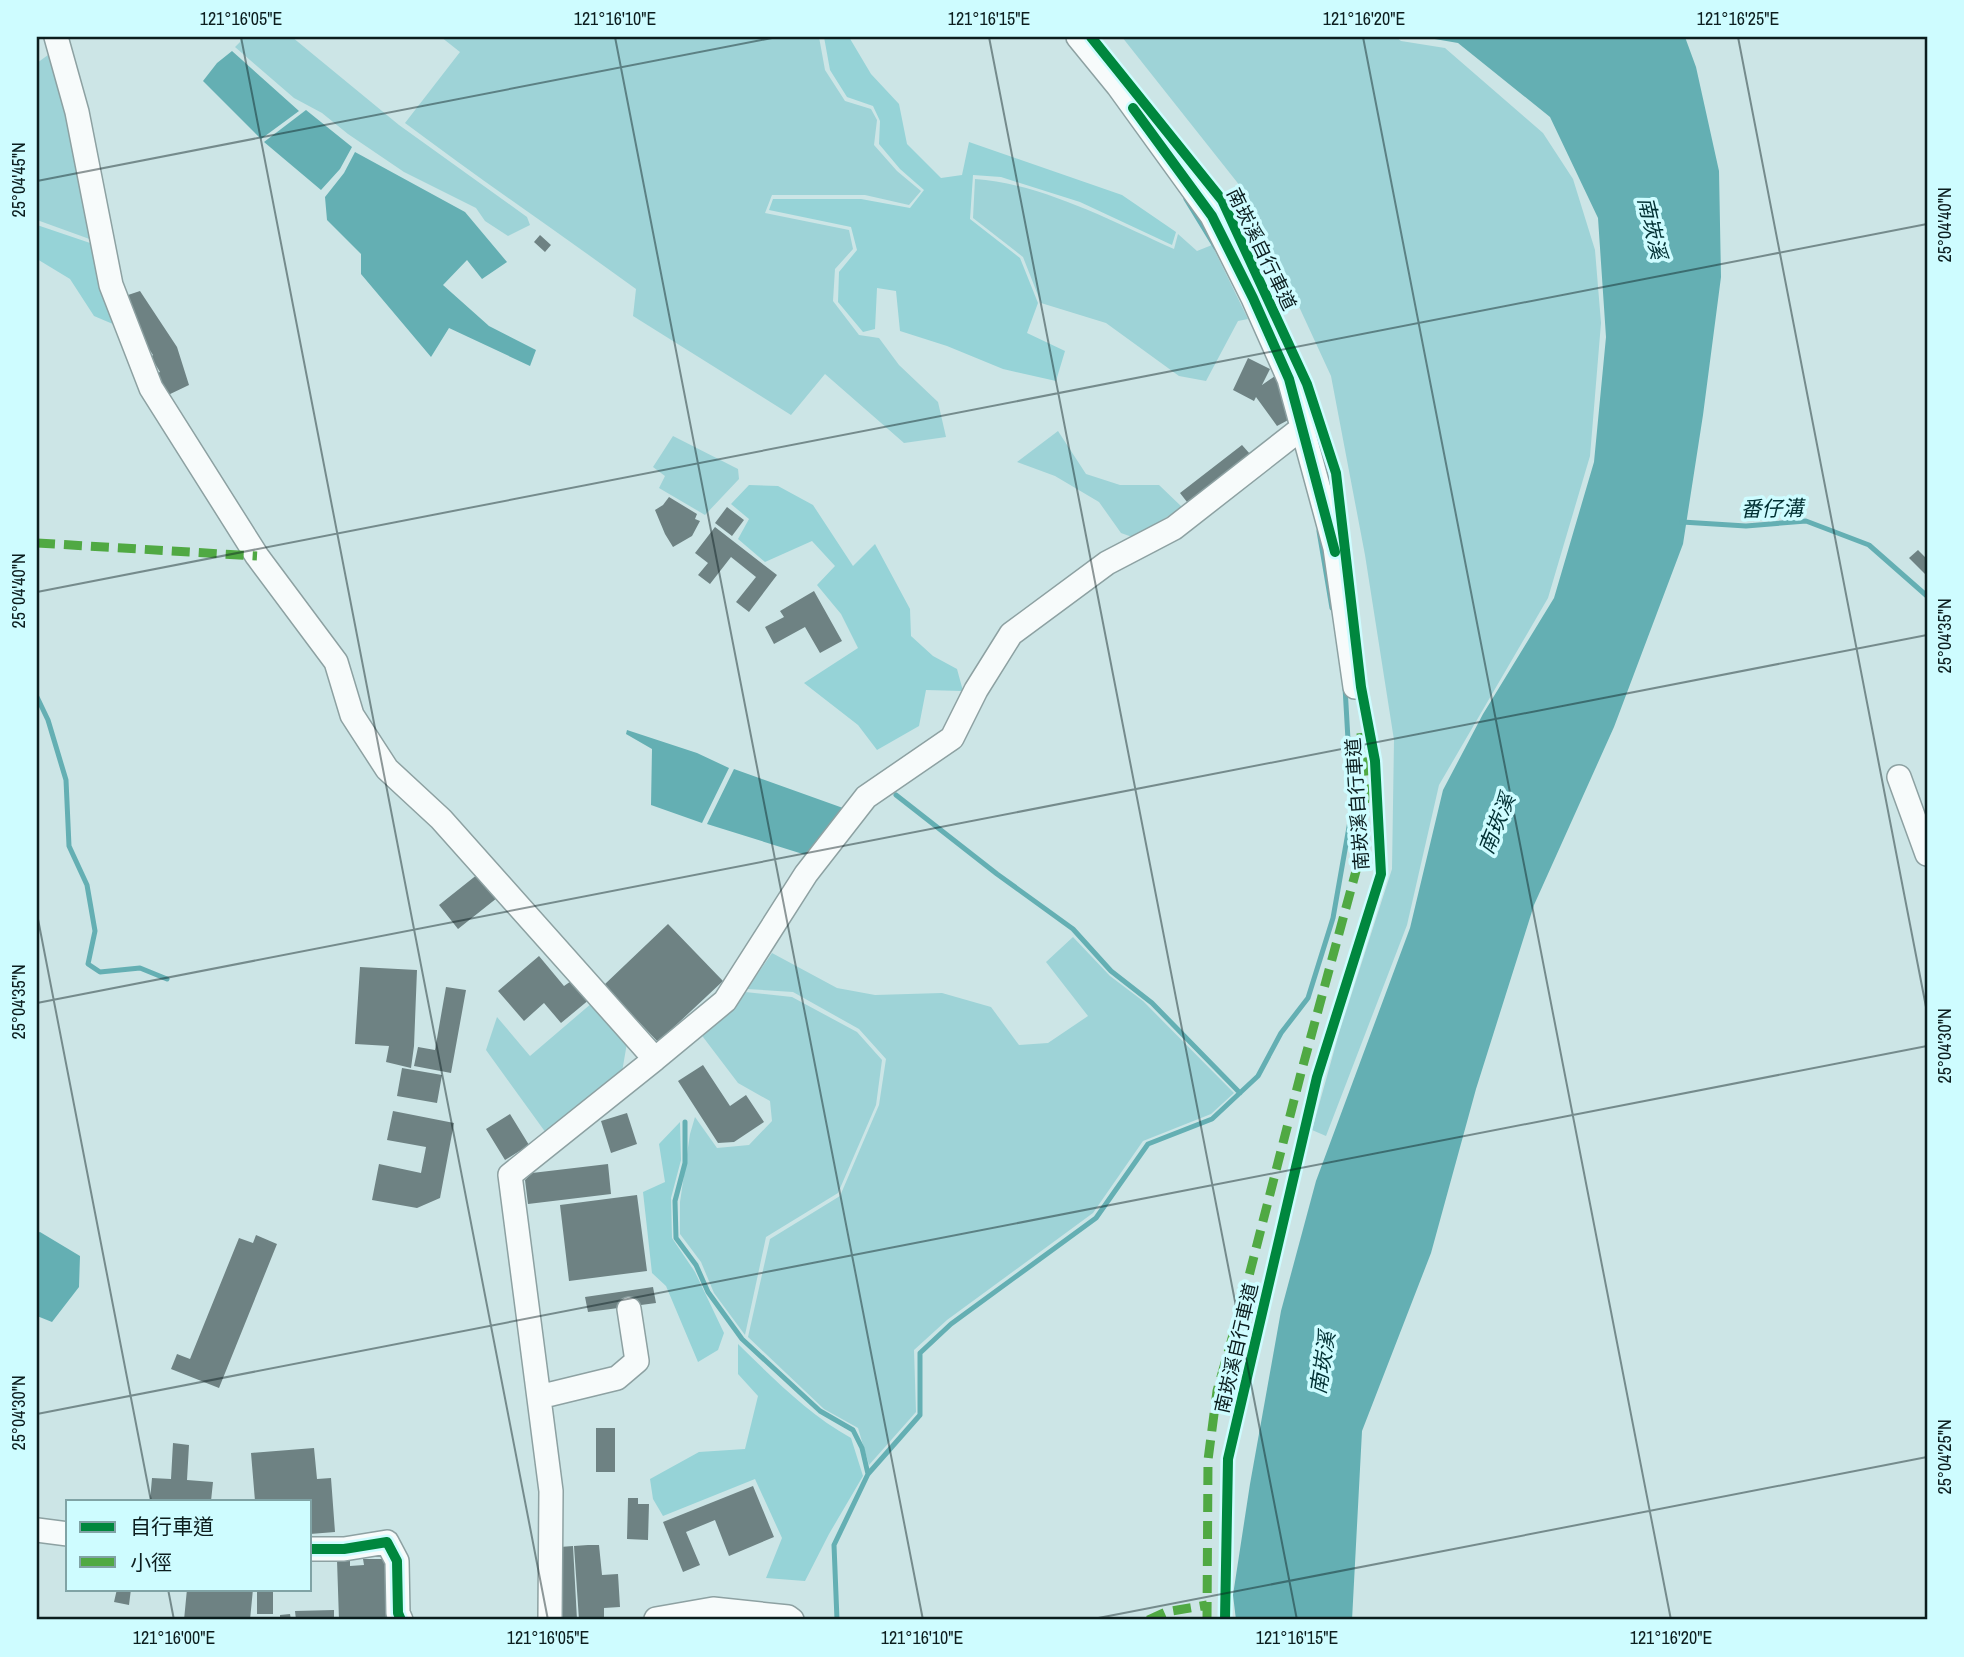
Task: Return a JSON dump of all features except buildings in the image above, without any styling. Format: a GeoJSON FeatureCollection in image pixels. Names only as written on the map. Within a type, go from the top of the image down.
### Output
{"type":"FeatureCollection","features":[{"type":"Feature","properties":{"kind":"street"},"geometry":{"type":"LineString","coordinates":[[37,42],[40,37]]}},
{"type":"Feature","properties":{"kind":"street"},"geometry":{"type":"LineString","coordinates":[[56,37],[77,112],[111,285],[151,388],[257,556],[336,662],[352,715],[387,769],[441,819],[655,1059]]}},
{"type":"Feature","properties":{"kind":"street"},"geometry":{"type":"LineString","coordinates":[[1078,37],[1118,86],[1212,216],[1254,298],[1289,379],[1335,548],[1354,687]]}},
{"type":"Feature","properties":{"kind":"street"},"geometry":{"type":"LineString","coordinates":[[550,1620],[551,1491],[510,1175],[725,1001],[806,874],[866,797],[952,738],[976,690],[1011,634],[1107,564],[1174,528],[1303,427]]}},
{"type":"Feature","properties":{"kind":"street"},"geometry":{"type":"LineString","coordinates":[[1899,777],[1927,854]]}},
{"type":"Feature","properties":{"kind":"street"},"geometry":{"type":"LineString","coordinates":[[539,1397],[617,1378],[638,1361],[629,1310]]}},
{"type":"Feature","properties":{"kind":"street"},"geometry":{"type":"LineString","coordinates":[[37,1530],[66,1534]]}},
{"type":"Feature","properties":{"kind":"street"},"geometry":{"type":"LineString","coordinates":[[312,1549],[344,1549],[387,1542],[397,1561],[398,1613],[401,1620]]}},
{"type":"Feature","properties":{"kind":"street"},"geometry":{"type":"LineString","coordinates":[[655,1620],[713,1609],[788,1617],[792,1620]]}},
{"type":"Feature","properties":{"kind":"shaded area"},"geometry":{"type":"Polygon","coordinates":[[[241,37],[292,37],[399,125],[527,217],[530,225],[508,236],[485,221],[476,208],[404,172],[322,113],[294,98],[235,47],[241,37]]]}},
{"type":"Feature","properties":{"kind":"shaded area"},"geometry":{"type":"Polygon","coordinates":[[[441,37],[819,37],[825,70],[845,101],[871,109],[877,120],[874,145],[897,171],[921,191],[909,205],[865,195],[772,195],[765,213],[849,230],[853,249],[835,269],[833,301],[859,335],[879,338],[899,365],[938,402],[946,437],[904,443],[825,374],[791,415],[633,316],[636,289],[405,123],[460,52],[441,37]]]}},
{"type":"Feature","properties":{"kind":"shaded area"},"geometry":{"type":"Polygon","coordinates":[[[824,37],[849,37],[871,74],[899,104],[907,144],[941,178],[962,175],[969,142],[1122,195],[1176,232],[1172,245],[1080,202],[1001,177],[973,175],[970,219],[1020,258],[1038,303],[1027,333],[1065,351],[1056,381],[1003,369],[947,346],[900,331],[896,291],[877,288],[875,329],[863,332],[838,302],[839,272],[857,250],[851,227],[769,210],[773,199],[861,199],[910,208],[924,190],[900,169],[879,144],[880,121],[873,106],[847,97],[830,70],[824,37]]]}},
{"type":"Feature","properties":{"kind":"shaded area"},"geometry":{"type":"Polygon","coordinates":[[[1122,37],[1396,37],[1401,41],[1445,48],[1543,133],[1573,179],[1595,250],[1601,323],[1590,456],[1548,598],[1439,785],[1407,925],[1326,1136],[1312,1130],[1339,1033],[1392,869],[1394,740],[1365,555],[1331,376],[1248,196],[1122,37]]]}},
{"type":"Feature","properties":{"kind":"shaded area"},"geometry":{"type":"Polygon","coordinates":[[[48,55],[54,61],[95,241],[37,220],[37,63],[48,55]]]}},
{"type":"Feature","properties":{"kind":"shaded area"},"geometry":{"type":"Polygon","coordinates":[[[975,179],[1026,188],[1077,205],[1174,249],[1178,234],[1197,251],[1212,245],[1248,319],[1238,321],[1206,381],[1179,376],[1106,323],[1041,303],[1023,257],[973,218],[975,179]]]}},
{"type":"Feature","properties":{"kind":"shaded area"},"geometry":{"type":"Polygon","coordinates":[[[37,225],[96,245],[120,327],[94,316],[70,279],[37,259],[37,225]]]}},
{"type":"Feature","properties":{"kind":"shaded area"},"geometry":{"type":"Polygon","coordinates":[[[1058,431],[1086,474],[1120,485],[1159,485],[1182,507],[1135,538],[1121,533],[1099,502],[1055,476],[1017,462],[1058,431]]]}},
{"type":"Feature","properties":{"kind":"shaded area"},"geometry":{"type":"Polygon","coordinates":[[[673,436],[738,469],[739,479],[705,515],[659,488],[665,476],[653,467],[673,436]]]}},
{"type":"Feature","properties":{"kind":"shaded area"},"geometry":{"type":"Polygon","coordinates":[[[749,485],[778,486],[813,505],[853,566],[875,544],[910,609],[911,636],[933,656],[957,669],[963,691],[926,690],[919,726],[877,750],[858,725],[804,683],[858,648],[841,614],[817,585],[835,566],[812,541],[765,562],[738,539],[749,519],[731,504],[749,485]]]}},
{"type":"Feature","properties":{"kind":"shaded area"},"geometry":{"type":"Polygon","coordinates":[[[1073,937],[1110,976],[1143,1001],[1234,1093],[1211,1114],[1143,1141],[1093,1213],[947,1320],[914,1350],[916,1412],[869,1465],[858,1428],[824,1409],[748,1337],[770,1239],[840,1196],[879,1105],[886,1059],[859,1029],[793,992],[747,989],[772,953],[837,988],[875,995],[942,993],[991,1007],[1019,1045],[1048,1043],[1088,1016],[1046,962],[1073,937]]]}},
{"type":"Feature","properties":{"kind":"shaded area"},"geometry":{"type":"Polygon","coordinates":[[[745,992],[792,997],[857,1032],[882,1060],[876,1105],[838,1193],[766,1237],[745,1335],[714,1293],[701,1262],[680,1234],[680,1202],[695,1117],[717,1148],[749,1145],[772,1121],[770,1101],[738,1083],[700,1033],[730,1009],[745,992]]]}},
{"type":"Feature","properties":{"kind":"shaded area"},"geometry":{"type":"Polygon","coordinates":[[[592,1003],[627,1043],[622,1072],[546,1133],[486,1050],[497,1017],[530,1056],[592,1003]]]}},
{"type":"Feature","properties":{"kind":"shaded area"},"geometry":{"type":"Polygon","coordinates":[[[680,1122],[681,1160],[671,1198],[672,1238],[695,1272],[724,1333],[718,1350],[698,1362],[666,1286],[652,1273],[643,1192],[665,1182],[659,1144],[680,1122]]]}},
{"type":"Feature","properties":{"kind":"shaded area"},"geometry":{"type":"Polygon","coordinates":[[[738,1344],[805,1406],[851,1438],[863,1476],[805,1581],[766,1578],[782,1538],[755,1479],[663,1516],[653,1499],[650,1479],[699,1452],[745,1449],[758,1396],[738,1374],[738,1344]]]}},
{"type":"Feature","properties":{"kind":"water","name":"南崁溪"},"geometry":{"type":"Polygon","coordinates":[[[1423,37],[1685,37],[1696,67],[1719,171],[1721,277],[1683,544],[1614,727],[1534,905],[1476,1089],[1431,1253],[1362,1431],[1352,1620],[1236,1620],[1233,1595],[1281,1311],[1316,1181],[1410,928],[1443,790],[1483,714],[1554,598],[1594,462],[1606,337],[1598,218],[1550,117],[1458,43],[1423,37]]]}},
{"type":"Feature","properties":{"kind":"water"},"geometry":{"type":"Polygon","coordinates":[[[232,51],[299,111],[261,139],[203,81],[217,63],[232,51]]]}},
{"type":"Feature","properties":{"kind":"water"},"geometry":{"type":"Polygon","coordinates":[[[306,110],[352,147],[340,169],[321,190],[264,142],[306,110]]]}},
{"type":"Feature","properties":{"kind":"water"},"geometry":{"type":"Polygon","coordinates":[[[355,152],[465,212],[507,262],[482,279],[467,260],[443,285],[489,326],[536,350],[530,366],[449,328],[431,357],[361,274],[361,254],[327,220],[325,197],[344,173],[355,152]]]}},
{"type":"Feature","properties":{"kind":"water"},"geometry":{"type":"Polygon","coordinates":[[[627,730],[697,753],[729,768],[702,823],[651,805],[652,749],[626,734],[627,730]]]}},
{"type":"Feature","properties":{"kind":"water"},"geometry":{"type":"Polygon","coordinates":[[[734,769],[843,808],[806,855],[707,824],[734,769]]]}},
{"type":"Feature","properties":{"kind":"water"},"geometry":{"type":"Polygon","coordinates":[[[40,1232],[80,1256],[79,1287],[52,1322],[37,1316],[37,1233],[40,1232]]]}},
{"type":"Feature","properties":{"kind":"waterway"},"geometry":{"type":"LineString","coordinates":[[1186,199],[1216,248]]}},
{"type":"Feature","properties":{"kind":"waterway","name":"番仔溝"},"geometry":{"type":"LineString","coordinates":[[1682,522],[1746,526],[1806,521],[1869,545],[1927,596]]}},
{"type":"Feature","properties":{"kind":"waterway"},"geometry":{"type":"LineString","coordinates":[[1319,531],[1332,608]]}},
{"type":"Feature","properties":{"kind":"waterway"},"geometry":{"type":"LineString","coordinates":[[837,1620],[834,1545],[868,1474],[920,1415],[920,1353],[951,1324],[1096,1218],[1148,1144],[1212,1119],[1258,1076],[1281,1033],[1308,998],[1333,918],[1352,810],[1345,687]]}},
{"type":"Feature","properties":{"kind":"waterway"},"geometry":{"type":"LineString","coordinates":[[37,697],[48,720],[66,780],[69,846],[87,885],[95,931],[88,964],[100,972],[140,968],[167,979]]}},
{"type":"Feature","properties":{"kind":"waterway"},"geometry":{"type":"LineString","coordinates":[[896,795],[1073,929],[1111,971],[1152,1003],[1240,1093]]}},
{"type":"Feature","properties":{"kind":"waterway"},"geometry":{"type":"LineString","coordinates":[[685,1122],[685,1163],[675,1201],[676,1238],[696,1265],[708,1292],[742,1339],[820,1411],[853,1430],[862,1448],[868,1474]]}},
{"type":"Feature","properties":{"kind":"marked path"},"geometry":{"type":"LineString","coordinates":[[37,543],[257,556]]}},
{"type":"Feature","properties":{"kind":"marked path"},"geometry":{"type":"LineString","coordinates":[[1207,1620],[1208,1460],[1217,1391],[1356,871],[1366,791],[1361,733]]}},
{"type":"Feature","properties":{"kind":"marked path"},"geometry":{"type":"LineString","coordinates":[[1148,1620],[1166,1612],[1207,1605]]}},
{"type":"Feature","properties":{"kind":"cycle path","name":"南崁溪自行車道"},"geometry":{"type":"LineString","coordinates":[[1091,37],[1222,200],[1307,384],[1336,473],[1361,687],[1375,761],[1381,874],[1317,1077],[1228,1459],[1225,1620]]}},
{"type":"Feature","properties":{"kind":"cycle path"},"geometry":{"type":"LineString","coordinates":[[1133,108],[1212,216],[1253,298],[1289,379],[1335,552]]}},
{"type":"Feature","properties":{"kind":"cycle path"},"geometry":{"type":"LineString","coordinates":[[312,1549],[344,1549],[387,1542],[397,1561],[398,1613],[401,1620]]}}]}
